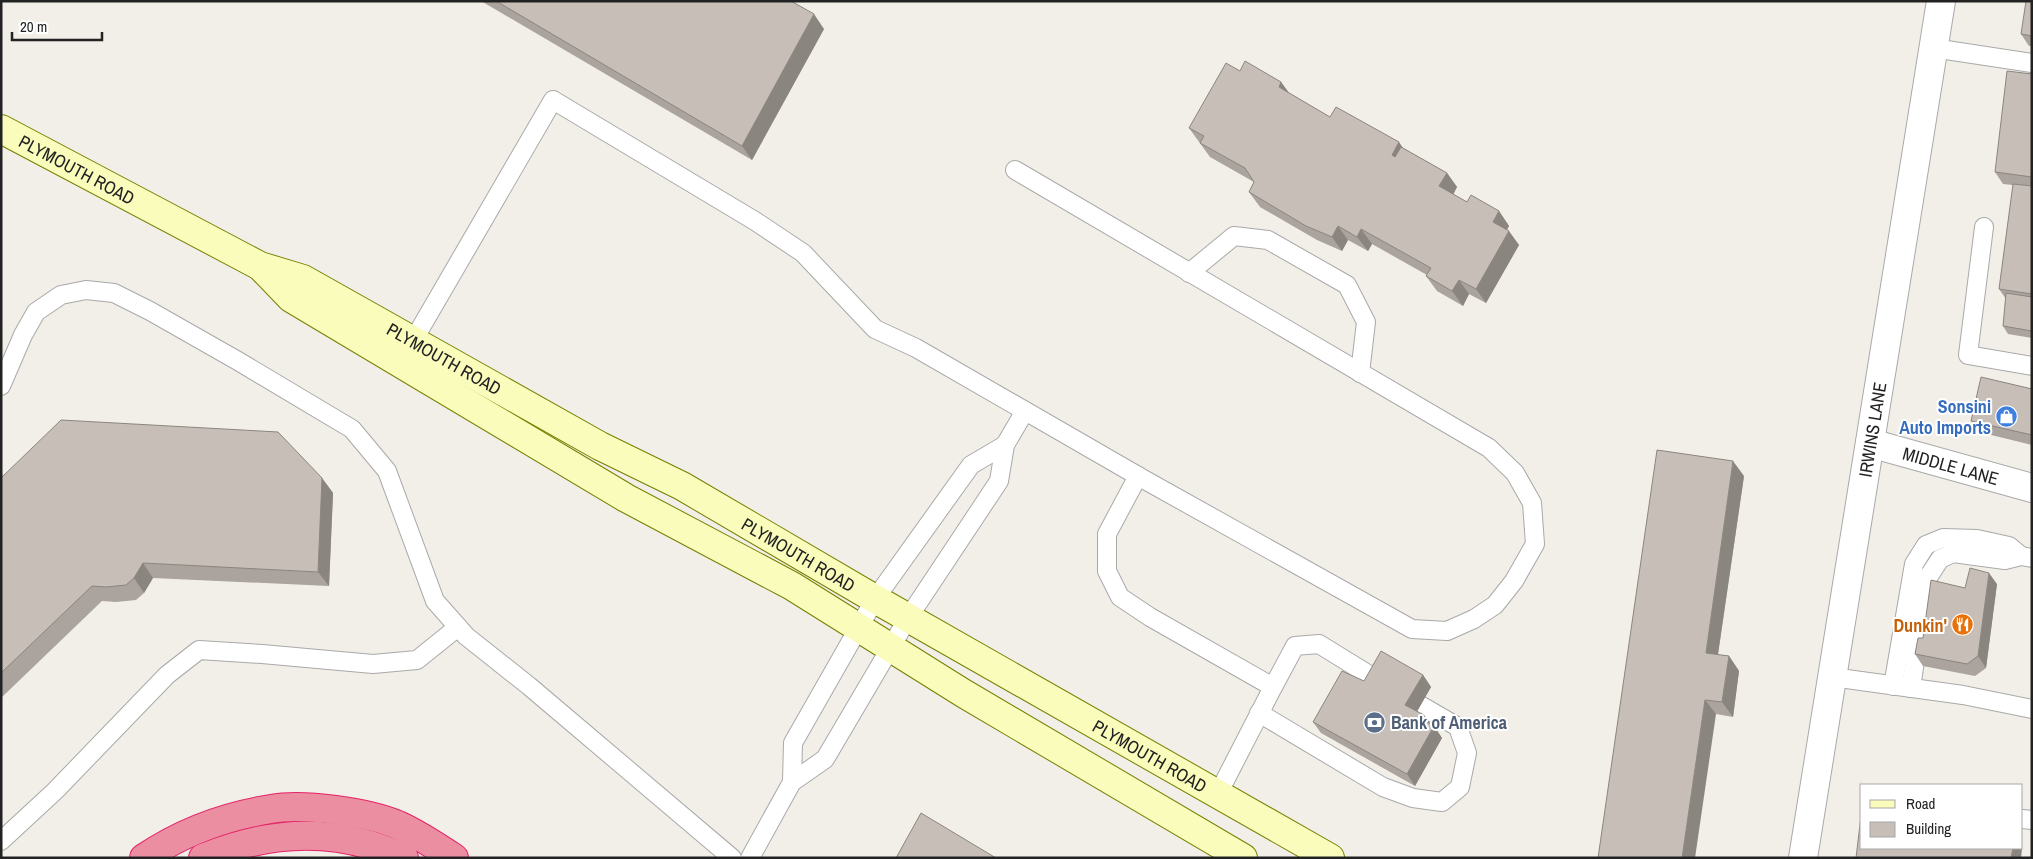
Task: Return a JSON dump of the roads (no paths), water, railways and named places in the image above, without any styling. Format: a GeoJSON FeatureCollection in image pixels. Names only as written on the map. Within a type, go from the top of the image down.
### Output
{"type":"FeatureCollection","features":[{"type":"Feature","properties":{"kind":"highway"},"geometry":{"type":"LineString","coordinates":[[144,858],[174,839],[211,825],[272,808],[305,808],[370,816],[397,825],[425,839],[454,858]]}},
{"type":"Feature","properties":{"kind":"highway"},"geometry":{"type":"LineString","coordinates":[[203,858],[250,841],[283,836],[316,835],[352,840],[389,851],[404,858]]}},
{"type":"Feature","properties":{"kind":"main road","name":"PLYMOUTH ROAD"},"geometry":{"type":"LineString","coordinates":[[1,129],[260,266],[303,279],[600,446],[682,486],[908,618],[1330,858]]}},
{"type":"Feature","properties":{"kind":"main road","name":"PLYMOUTH ROAD"},"geometry":{"type":"LineString","coordinates":[[260,266],[291,298],[626,498],[792,586],[963,693],[1243,858]]}},
{"type":"Feature","properties":{"kind":"street","name":"IRWINS LANE"},"geometry":{"type":"LineString","coordinates":[[1803,858],[1941,1]]}},
{"type":"Feature","properties":{"kind":"street","name":"MIDDLE LANE"},"geometry":{"type":"LineString","coordinates":[[1870,443],[2032,488]]}},
{"type":"Feature","properties":{"kind":"lane"},"geometry":{"type":"LineString","coordinates":[[1933,48],[2032,63]]}},
{"type":"Feature","properties":{"kind":"lane"},"geometry":{"type":"LineString","coordinates":[[413,341],[553,100],[754,221],[803,253],[875,329],[921,351],[1138,476],[1412,629],[1447,632],[1474,619],[1495,604],[1514,581],[1535,544],[1532,503],[1515,472],[1489,448],[1189,274],[1015,170]]}},
{"type":"Feature","properties":{"kind":"lane"},"geometry":{"type":"LineString","coordinates":[[1984,227],[1968,355],[2032,366]]}},
{"type":"Feature","properties":{"kind":"lane"},"geometry":{"type":"LineString","coordinates":[[1189,274],[1234,236],[1268,240],[1347,285],[1366,322],[1360,373]]}},
{"type":"Feature","properties":{"kind":"lane"},"geometry":{"type":"LineString","coordinates":[[1,386],[23,335],[36,312],[61,295],[86,290],[114,293],[150,311],[352,429],[387,471],[435,600],[458,627],[466,636],[529,686],[732,858]]}},
{"type":"Feature","properties":{"kind":"lane"},"geometry":{"type":"LineString","coordinates":[[750,858],[792,782],[825,759],[908,618],[998,481],[1005,445],[1026,411]]}},
{"type":"Feature","properties":{"kind":"lane"},"geometry":{"type":"LineString","coordinates":[[792,782],[793,744],[875,599],[971,465],[1005,445]]}},
{"type":"Feature","properties":{"kind":"lane"},"geometry":{"type":"LineString","coordinates":[[1138,476],[1107,534],[1107,571],[1120,597],[1150,618],[1273,687]]}},
{"type":"Feature","properties":{"kind":"lane"},"geometry":{"type":"LineString","coordinates":[[1893,686],[1914,564],[1926,546],[1943,538],[1977,539],[2009,546],[2026,557]]}},
{"type":"Feature","properties":{"kind":"lane"},"geometry":{"type":"LineString","coordinates":[[1911,688],[1927,579],[1940,559],[1953,553],[2005,560],[2026,557]]}},
{"type":"Feature","properties":{"kind":"lane"},"geometry":{"type":"LineString","coordinates":[[1,841],[55,791],[167,675],[199,650],[382,663],[417,660],[458,627]]}},
{"type":"Feature","properties":{"kind":"lane"},"geometry":{"type":"LineString","coordinates":[[1218,794],[1295,646],[1319,644],[1379,681]]}},
{"type":"Feature","properties":{"kind":"lane"},"geometry":{"type":"LineString","coordinates":[[1832,677],[1963,695],[2032,709]]}},
{"type":"Feature","properties":{"kind":"lane"},"geometry":{"type":"LineString","coordinates":[[1259,713],[1383,787],[1413,798],[1442,802],[1460,787],[1467,753],[1458,726],[1420,705]]}},
{"type":"Feature","properties":{"kind":"place","name":"Sonsini Auto Imports"},"geometry":{"type":"Point","coordinates":[2007,416]}},
{"type":"Feature","properties":{"kind":"place","name":"Dunkin'"},"geometry":{"type":"Point","coordinates":[1963,625]}},
{"type":"Feature","properties":{"kind":"place","name":"Bank of America"},"geometry":{"type":"Point","coordinates":[1375,722]}}]}
